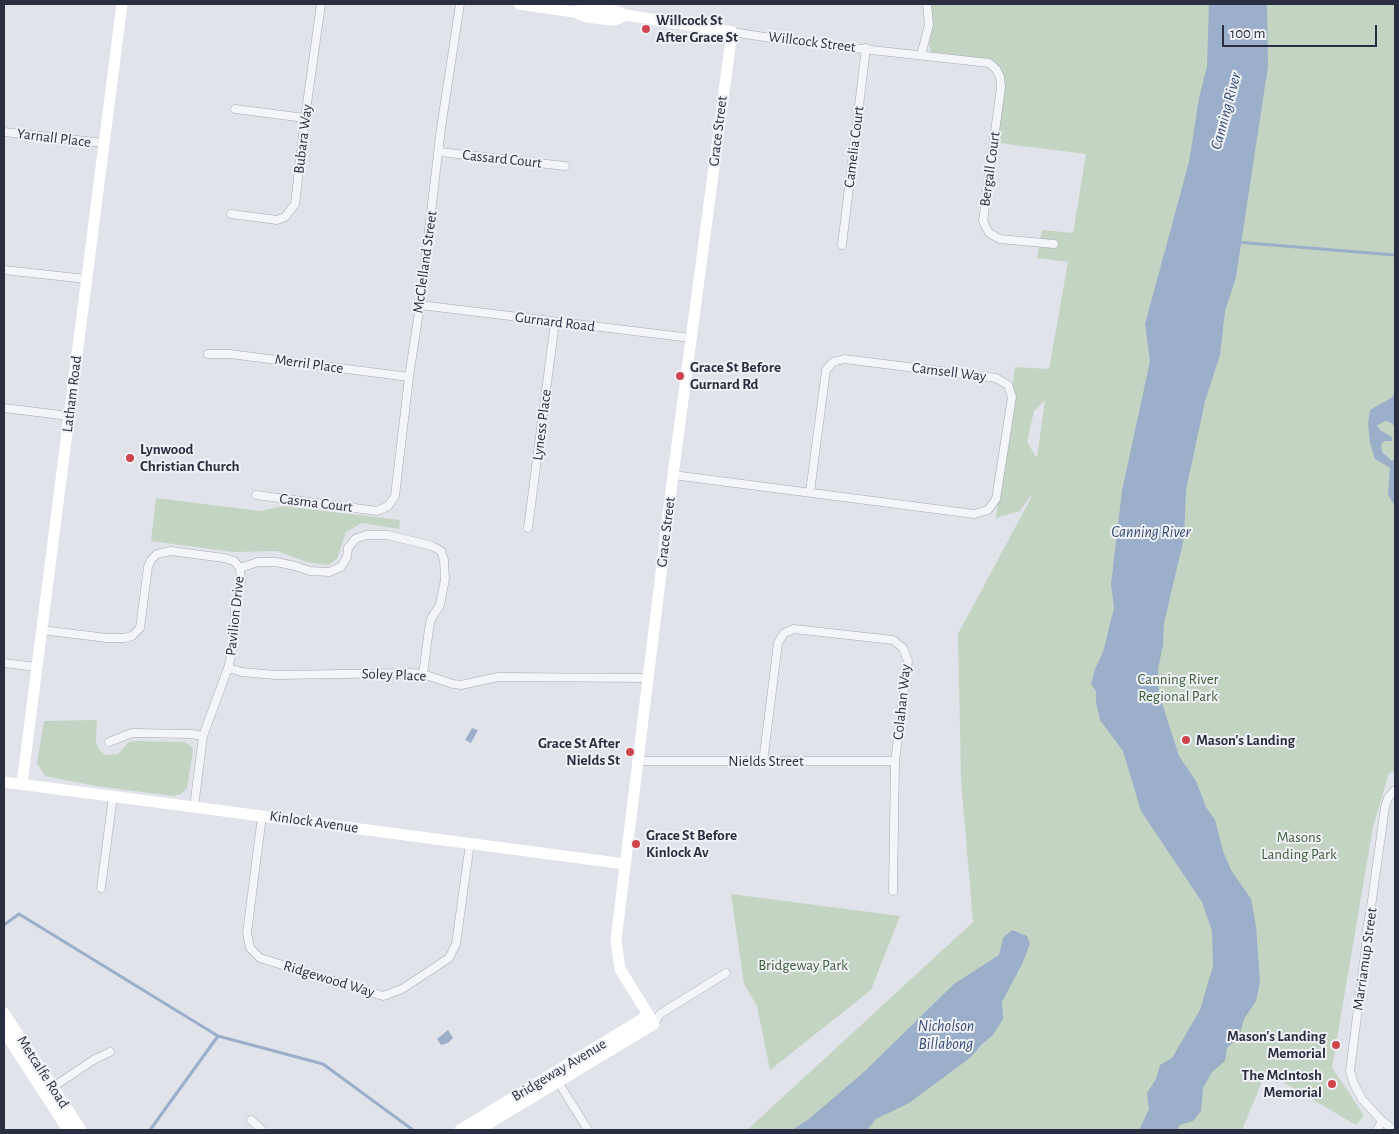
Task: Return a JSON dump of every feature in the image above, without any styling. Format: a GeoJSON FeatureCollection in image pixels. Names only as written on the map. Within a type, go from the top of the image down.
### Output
{"type":"FeatureCollection","features":[{"type":"Feature","properties":{"kind":"street","name":"Latham Road"},"geometry":{"type":"LineString","coordinates":[[22,784],[122,4]]}},
{"type":"Feature","properties":{"kind":"street","name":"Bubara Way"},"geometry":{"type":"LineString","coordinates":[[231,214],[277,220],[285,217],[295,204],[321,4]]}},
{"type":"Feature","properties":{"kind":"street","name":"McClelland Street"},"geometry":{"type":"LineString","coordinates":[[377,511],[388,506],[395,496],[408,377],[420,305],[440,152],[441,128],[460,4]]}},
{"type":"Feature","properties":{"kind":"street","name":"Willcock Street"},"geometry":{"type":"LineString","coordinates":[[519,4],[616,11],[626,15],[790,41],[866,48],[989,64],[996,69]]}},
{"type":"Feature","properties":{"kind":"street"},"geometry":{"type":"LineString","coordinates":[[921,55],[929,25],[927,4]]}},
{"type":"Feature","properties":{"kind":"street","name":"Grace Street"},"geometry":{"type":"LineString","coordinates":[[654,1018],[623,974],[618,960],[616,940],[673,475],[732,32]]}},
{"type":"Feature","properties":{"kind":"street","name":"Camelia Court"},"geometry":{"type":"LineString","coordinates":[[842,246],[866,48]]}},
{"type":"Feature","properties":{"kind":"street","name":"Bergall Court"},"geometry":{"type":"LineString","coordinates":[[996,69],[1000,77],[1001,87],[983,221],[989,233],[1000,239],[1054,244]]}},
{"type":"Feature","properties":{"kind":"street"},"geometry":{"type":"LineString","coordinates":[[235,109],[305,118]]}},
{"type":"Feature","properties":{"kind":"street","name":"Yarnall Place"},"geometry":{"type":"LineString","coordinates":[[4,132],[104,143]]}},
{"type":"Feature","properties":{"kind":"street","name":"Cassard Court"},"geometry":{"type":"LineString","coordinates":[[440,152],[565,166]]}},
{"type":"Feature","properties":{"kind":"street"},"geometry":{"type":"LineString","coordinates":[[4,270],[86,279]]}},
{"type":"Feature","properties":{"kind":"street","name":"Gurnard Road"},"geometry":{"type":"LineString","coordinates":[[420,305],[691,338]]}},
{"type":"Feature","properties":{"kind":"street","name":"Lyness Place"},"geometry":{"type":"LineString","coordinates":[[528,528],[555,322]]}},
{"type":"Feature","properties":{"kind":"street","name":"Merril Place"},"geometry":{"type":"LineString","coordinates":[[208,354],[230,354],[408,377]]}},
{"type":"Feature","properties":{"kind":"street","name":"Camsell Way"},"geometry":{"type":"LineString","coordinates":[[673,475],[974,514],[988,510],[996,499],[1012,397],[1008,385],[996,378],[844,359],[834,362],[826,370],[810,492]]}},
{"type":"Feature","properties":{"kind":"street"},"geometry":{"type":"LineString","coordinates":[[4,408],[69,416]]}},
{"type":"Feature","properties":{"kind":"street","name":"Casma Court"},"geometry":{"type":"LineString","coordinates":[[256,495],[377,511]]}},
{"type":"Feature","properties":{"kind":"street"},"geometry":{"type":"LineString","coordinates":[[240,568],[258,562],[276,562],[310,571],[329,572],[341,567],[347,557],[348,548],[355,539],[366,534],[388,535],[432,546],[440,551],[444,560],[445,579],[440,605],[431,619],[428,629],[423,674]]}},
{"type":"Feature","properties":{"kind":"street","name":"Pavilion Drive"},"geometry":{"type":"LineString","coordinates":[[41,630],[106,638],[124,638],[136,633],[140,628],[148,567],[150,560],[157,554],[171,551],[234,561],[240,568],[241,582],[235,605],[235,630],[228,668],[203,736],[194,806]]}},
{"type":"Feature","properties":{"kind":"street","name":"Colahan Way"},"geometry":{"type":"LineString","coordinates":[[763,762],[778,643],[784,633],[794,629],[893,640],[903,648],[908,661],[895,762],[893,891]]}},
{"type":"Feature","properties":{"kind":"street"},"geometry":{"type":"LineString","coordinates":[[4,663],[36,667]]}},
{"type":"Feature","properties":{"kind":"street","name":"Soley Place"},"geometry":{"type":"LineString","coordinates":[[228,668],[242,672],[275,675],[423,674],[461,685],[498,677],[648,678]]}},
{"type":"Feature","properties":{"kind":"street"},"geometry":{"type":"LineString","coordinates":[[109,742],[132,733],[203,736]]}},
{"type":"Feature","properties":{"kind":"street","name":"Nields Street"},"geometry":{"type":"LineString","coordinates":[[638,761],[895,762]]}},
{"type":"Feature","properties":{"kind":"street","name":"Kinlock Avenue"},"geometry":{"type":"LineString","coordinates":[[4,782],[625,864]]}},
{"type":"Feature","properties":{"kind":"street","name":"Marriamup Street"},"geometry":{"type":"LineString","coordinates":[[1394,1130],[1382,1121],[1362,1099],[1350,1071],[1366,934],[1385,807],[1388,798],[1395,790]]}},
{"type":"Feature","properties":{"kind":"street"},"geometry":{"type":"LineString","coordinates":[[102,888],[113,796]]}},
{"type":"Feature","properties":{"kind":"street","name":"Ridgewood Way"},"geometry":{"type":"LineString","coordinates":[[262,816],[247,933],[250,948],[260,958],[383,996],[402,989],[449,958],[456,944],[470,843]]}},
{"type":"Feature","properties":{"kind":"street","name":"Bridgeway Avenue"},"geometry":{"type":"LineString","coordinates":[[478,1130],[556,1078],[726,973]]}},
{"type":"Feature","properties":{"kind":"street","name":"Metcalfe Road"},"geometry":{"type":"LineString","coordinates":[[4,1013],[48,1090],[68,1130]]}},
{"type":"Feature","properties":{"kind":"street","name":"Metcalfe Road"},"geometry":{"type":"LineString","coordinates":[[4,1031],[81,1130]]}},
{"type":"Feature","properties":{"kind":"street"},"geometry":{"type":"LineString","coordinates":[[48,1090],[95,1059],[110,1052]]}},
{"type":"Feature","properties":{"kind":"street"},"geometry":{"type":"LineString","coordinates":[[556,1078],[588,1130]]}},
{"type":"Feature","properties":{"kind":"street","name":"Bridgeway Avenue"},"geometry":{"type":"LineString","coordinates":[[460,1130],[556,1078]]}},
{"type":"Feature","properties":{"kind":"street"},"geometry":{"type":"LineString","coordinates":[[251,1120],[262,1130]]}},
{"type":"Feature","properties":{"kind":"street"},"geometry":{"type":"LineString","coordinates":[[1376,1130],[1382,1121]]}},
{"type":"Feature","properties":{"kind":"green space","name":"Canning River Regional Park"},"geometry":{"type":"Polygon","coordinates":[[[924,4],[1395,4],[1395,771],[1389,773],[1373,827],[1332,1068],[1364,1115],[1356,1125],[1266,1072],[1242,1130],[747,1130],[973,922],[961,780],[958,634],[1031,498],[1031,495],[1020,511],[996,518],[1015,367],[1049,369],[1068,262],[1037,258],[1042,230],[1073,233],[1086,154],[999,143],[999,67],[931,56],[924,4]],[[1045,400],[1034,411],[1027,442],[1037,457],[1045,400]]]}},
{"type":"Feature","properties":{"kind":"green space"},"geometry":{"type":"Polygon","coordinates":[[[156,498],[260,511],[284,506],[400,520],[399,529],[362,523],[346,532],[337,559],[328,565],[307,562],[277,551],[234,552],[151,541],[156,498]]]}},
{"type":"Feature","properties":{"kind":"green space"},"geometry":{"type":"Polygon","coordinates":[[[97,720],[96,743],[100,751],[106,755],[118,754],[129,742],[137,741],[184,742],[190,745],[193,750],[187,788],[181,794],[173,796],[96,786],[45,776],[37,763],[44,721],[97,720]]]}},
{"type":"Feature","properties":{"kind":"green space","name":"Bridgeway Park"},"geometry":{"type":"Polygon","coordinates":[[[731,894],[900,916],[871,990],[770,1070],[757,1006],[744,984],[731,894]]]}},
{"type":"Feature","properties":{"kind":"water","name":"Canning River"},"geometry":{"type":"Polygon","coordinates":[[[1209,4],[1267,4],[1268,66],[1236,277],[1225,311],[1220,355],[1205,401],[1186,490],[1184,538],[1164,623],[1163,645],[1158,669],[1159,694],[1179,756],[1196,781],[1206,807],[1215,820],[1223,851],[1231,870],[1251,899],[1256,926],[1260,981],[1256,1001],[1244,1019],[1239,1037],[1227,1048],[1225,1061],[1212,1072],[1203,1088],[1201,1111],[1193,1121],[1179,1125],[1178,1130],[1139,1130],[1149,1109],[1147,1093],[1156,1079],[1160,1065],[1172,1058],[1200,1010],[1213,966],[1212,931],[1202,902],[1141,811],[1123,751],[1100,720],[1096,702],[1096,691],[1091,684],[1095,669],[1103,652],[1114,608],[1111,584],[1122,491],[1150,361],[1145,324],[1189,162],[1199,98],[1207,66],[1209,4]]]}},
{"type":"Feature","properties":{"kind":"water"},"geometry":{"type":"Polygon","coordinates":[[[1395,393],[1395,427],[1386,421],[1377,425],[1380,430],[1392,437],[1392,441],[1385,441],[1381,444],[1382,452],[1392,461],[1395,459],[1395,506],[1388,495],[1390,468],[1375,459],[1370,443],[1368,424],[1370,410],[1391,398],[1395,393]]]}},
{"type":"Feature","properties":{"kind":"water"},"geometry":{"type":"Polygon","coordinates":[[[472,728],[478,730],[471,743],[465,740],[472,728]]]}},
{"type":"Feature","properties":{"kind":"water","name":"Nicholson Billabong"},"geometry":{"type":"Polygon","coordinates":[[[1012,930],[1027,936],[1030,944],[1002,1002],[1003,1019],[993,1035],[971,1057],[909,1103],[876,1119],[867,1130],[792,1130],[809,1119],[865,1071],[954,984],[999,955],[1003,938],[1012,930]]]}},
{"type":"Feature","properties":{"kind":"water"},"geometry":{"type":"Polygon","coordinates":[[[448,1030],[453,1038],[448,1043],[441,1045],[437,1039],[448,1030]]]}},
{"type":"Feature","properties":{"kind":"waterway"},"geometry":{"type":"LineString","coordinates":[[1236,242],[1395,255]]}},
{"type":"Feature","properties":{"kind":"waterway"},"geometry":{"type":"LineString","coordinates":[[4,925],[19,914],[218,1036],[323,1064],[413,1130]]}},
{"type":"Feature","properties":{"kind":"waterway"},"geometry":{"type":"LineString","coordinates":[[150,1130],[218,1036]]}},
{"type":"Feature","properties":{"kind":"place","name":"Willcock St After Grace St"},"geometry":{"type":"Point","coordinates":[646,29]}},
{"type":"Feature","properties":{"kind":"place","name":"Grace St Before Gurnard Rd"},"geometry":{"type":"Point","coordinates":[680,376]}},
{"type":"Feature","properties":{"kind":"place","name":"Lynwood Christian Church"},"geometry":{"type":"Point","coordinates":[130,458]}},
{"type":"Feature","properties":{"kind":"place","name":"Mason's Landing"},"geometry":{"type":"Point","coordinates":[1186,740]}},
{"type":"Feature","properties":{"kind":"place","name":"Grace St After Nields St"},"geometry":{"type":"Point","coordinates":[630,752]}},
{"type":"Feature","properties":{"kind":"place","name":"Grace St Before Kinlock Av"},"geometry":{"type":"Point","coordinates":[636,844]}},
{"type":"Feature","properties":{"kind":"place","name":"Mason's Landing Memorial"},"geometry":{"type":"Point","coordinates":[1336,1045]}},
{"type":"Feature","properties":{"kind":"place","name":"The McIntosh Memorial"},"geometry":{"type":"Point","coordinates":[1332,1084]}},
{"type":"Feature","properties":{"kind":"park label","name":"Masons Landing Park"},"geometry":{"type":"Point","coordinates":[1299,846]}}]}
